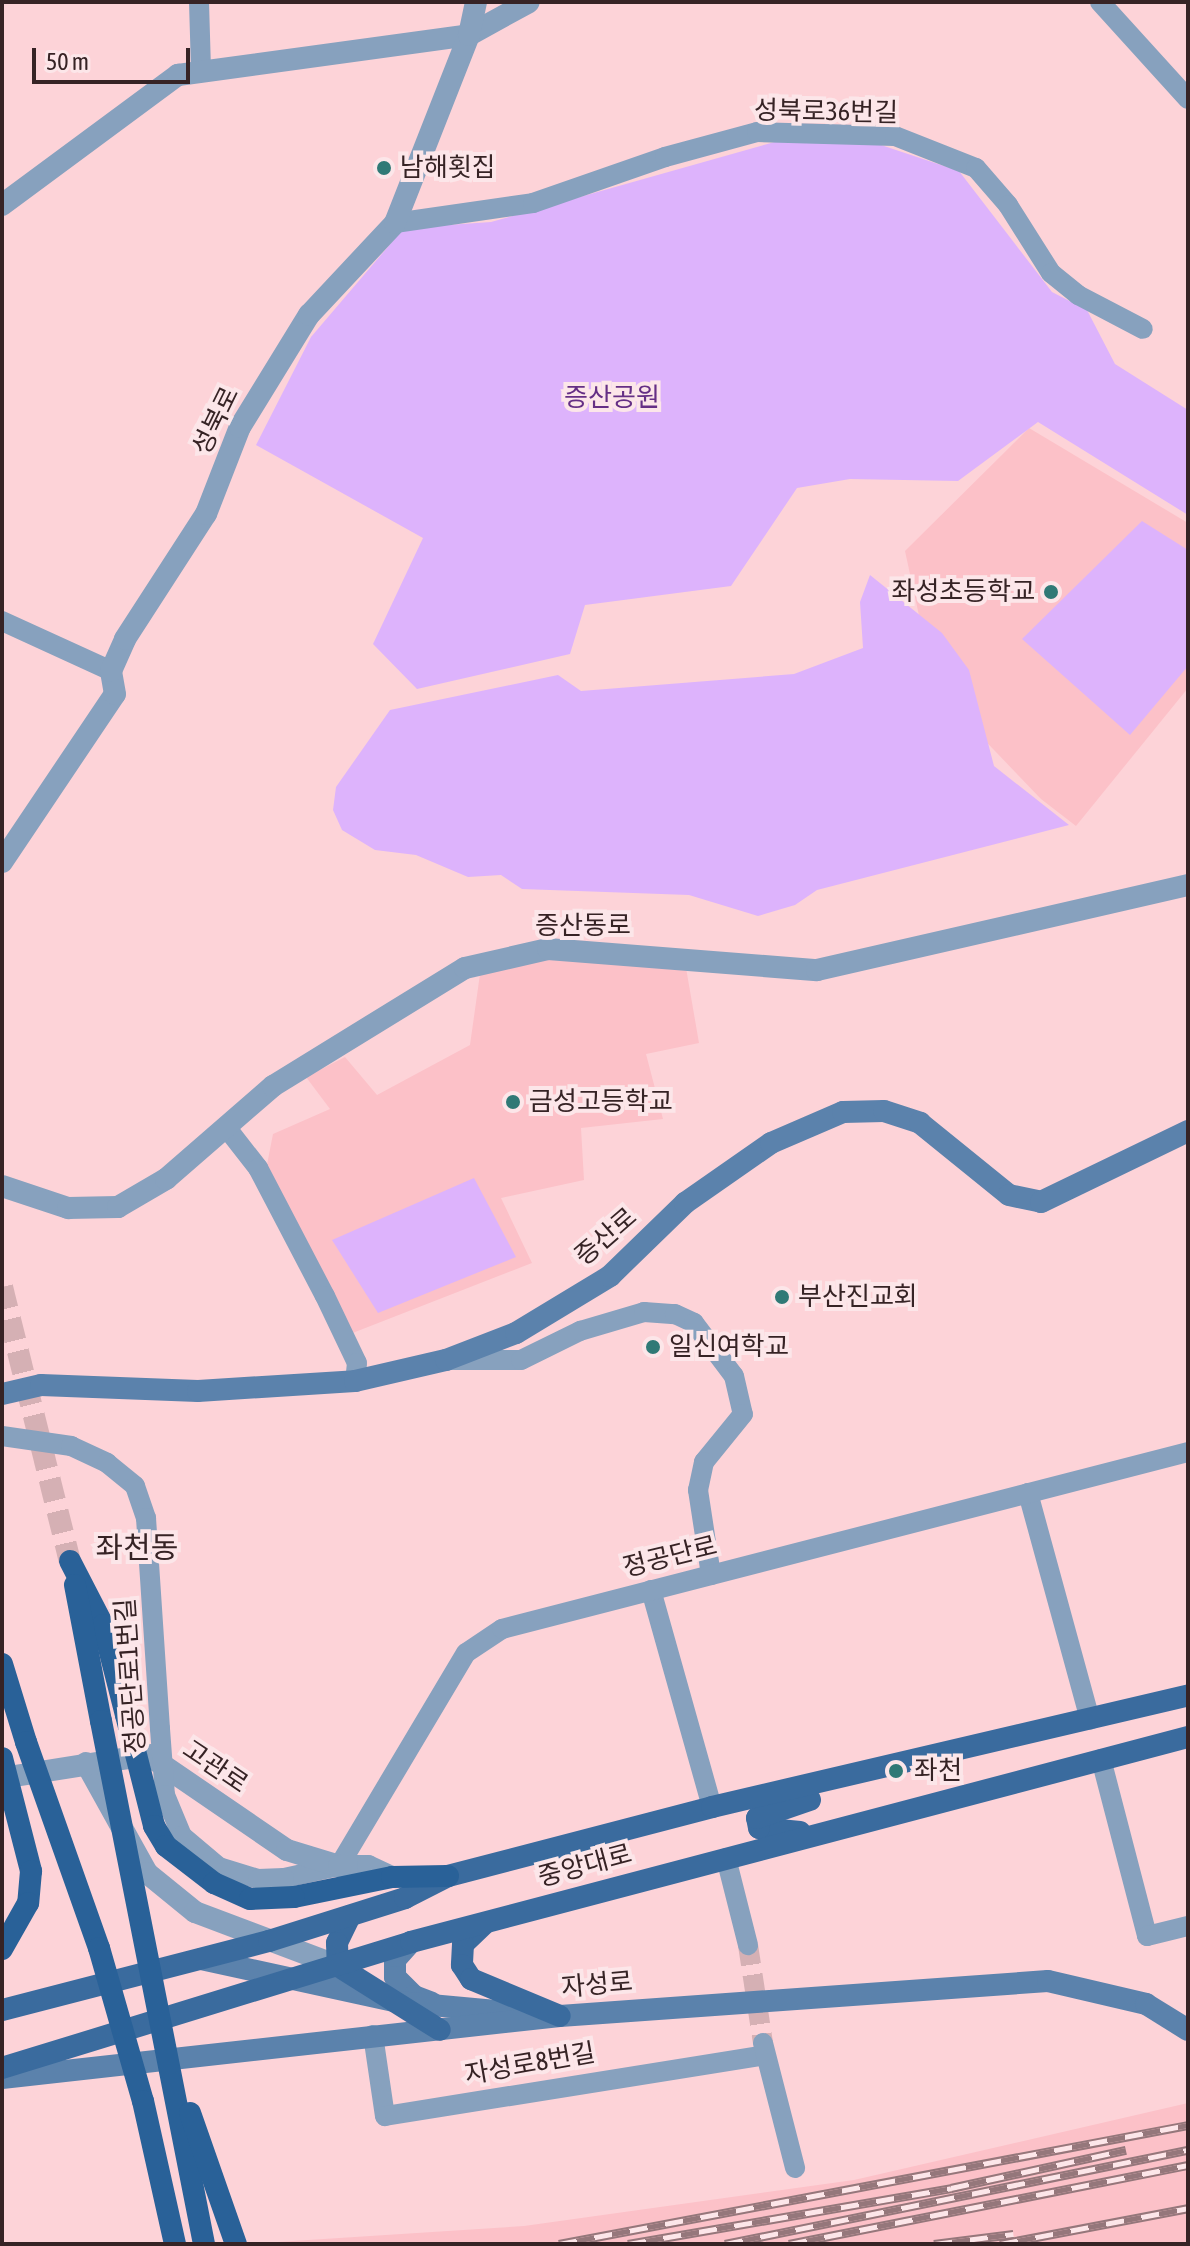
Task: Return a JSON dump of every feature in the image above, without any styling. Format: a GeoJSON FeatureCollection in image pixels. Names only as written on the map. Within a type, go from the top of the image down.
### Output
{"type":"FeatureCollection","features":[{"type":"Feature","properties":{"kind":"highway"},"geometry":{"type":"LineString","coordinates":[[204,2244],[70,1561],[103,1625],[154,1826],[166,1846],[214,1883],[250,1899],[289,1887],[392,1877],[448,1876]]}},
{"type":"Feature","properties":{"kind":"highway"},"geometry":{"type":"LineString","coordinates":[[2,1664],[26,1742],[99,1948],[143,2101],[175,2244]]}},
{"type":"Feature","properties":{"kind":"highway"},"geometry":{"type":"LineString","coordinates":[[2,1758],[31,1871],[28,1903],[2,1949]]}},
{"type":"Feature","properties":{"kind":"highway"},"geometry":{"type":"LineString","coordinates":[[165,2043],[236,2244]]}},
{"type":"Feature","properties":{"kind":"main road","name":"증산로"},"geometry":{"type":"LineString","coordinates":[[2,1394],[41,1385],[198,1391],[355,1381],[446,1360],[516,1333],[610,1276],[685,1203],[771,1143],[826,1116],[884,1111],[920,1123],[1009,1195],[1041,1202],[1188,1131]]}},
{"type":"Feature","properties":{"kind":"main road","name":"중앙대로"},"geometry":{"type":"LineString","coordinates":[[2,2010],[269,1941],[405,1898],[448,1876],[712,1807],[885,1770],[1188,1695]]}},
{"type":"Feature","properties":{"kind":"main road","name":"중앙대로"},"geometry":{"type":"LineString","coordinates":[[2,2068],[411,1942],[1188,1737]]}},
{"type":"Feature","properties":{"kind":"main road"},"geometry":{"type":"LineString","coordinates":[[817,1834],[759,1828],[757,1818],[850,1788],[885,1770]]}},
{"type":"Feature","properties":{"kind":"main road"},"geometry":{"type":"LineString","coordinates":[[350,1916],[337,1943],[338,1966],[440,2030]]}},
{"type":"Feature","properties":{"kind":"main road"},"geometry":{"type":"LineString","coordinates":[[487,1921],[463,1944],[462,1965],[471,1979],[560,2016]]}},
{"type":"Feature","properties":{"kind":"main road"},"geometry":{"type":"LineString","coordinates":[[411,1942],[395,1960],[395,1977],[414,1996],[440,2007]]}},
{"type":"Feature","properties":{"kind":"main road"},"geometry":{"type":"LineString","coordinates":[[201,1959],[398,2002],[560,2016]]}},
{"type":"Feature","properties":{"kind":"main road","name":"자성로"},"geometry":{"type":"LineString","coordinates":[[2,2078],[560,2016],[1048,1981],[1146,2004],[1188,2030]]}},
{"type":"Feature","properties":{"kind":"street"},"geometry":{"type":"LineString","coordinates":[[199,2],[201,71]]}},
{"type":"Feature","properties":{"kind":"street","name":"성북로"},"geometry":{"type":"LineString","coordinates":[[2,862],[115,694],[111,671],[125,639],[206,514],[240,427],[309,315],[395,223],[469,35],[476,2]]}},
{"type":"Feature","properties":{"kind":"street"},"geometry":{"type":"LineString","coordinates":[[2,205],[178,75],[469,35],[529,2]]}},
{"type":"Feature","properties":{"kind":"street"},"geometry":{"type":"LineString","coordinates":[[1100,2],[1188,99]]}},
{"type":"Feature","properties":{"kind":"street","name":"성북로36번길"},"geometry":{"type":"LineString","coordinates":[[395,223],[533,203],[665,157],[757,132],[895,136],[976,168],[1008,205],[1051,273],[1078,295],[1143,329]]}},
{"type":"Feature","properties":{"kind":"street"},"geometry":{"type":"LineString","coordinates":[[2,621],[111,671]]}},
{"type":"Feature","properties":{"kind":"street","name":"증산동로"},"geometry":{"type":"LineString","coordinates":[[2,1186],[68,1208],[118,1207],[166,1179],[273,1086],[465,968],[548,949],[817,970],[1188,885]]}},
{"type":"Feature","properties":{"kind":"street"},"geometry":{"type":"LineString","coordinates":[[226,1127],[258,1168],[285,1229],[325,1296],[357,1363],[355,1381]]}},
{"type":"Feature","properties":{"kind":"street"},"geometry":{"type":"LineString","coordinates":[[446,1360],[521,1360],[591,1327],[644,1312],[675,1314],[694,1323],[734,1376],[743,1414],[704,1462],[698,1490],[711,1575]]}},
{"type":"Feature","properties":{"kind":"street","name":"정공단로1번길"},"geometry":{"type":"LineString","coordinates":[[2,1436],[71,1446],[107,1463],[135,1486],[146,1518],[165,1795],[182,1836],[219,1867],[289,1887],[339,1866]]}},
{"type":"Feature","properties":{"kind":"street","name":"정공단로"},"geometry":{"type":"LineString","coordinates":[[339,1866],[466,1653],[502,1629],[1188,1452]]}},
{"type":"Feature","properties":{"kind":"street"},"geometry":{"type":"LineString","coordinates":[[1028,1493],[1090,1720]]}},
{"type":"Feature","properties":{"kind":"street"},"geometry":{"type":"LineString","coordinates":[[651,1590],[712,1807]]}},
{"type":"Feature","properties":{"kind":"street","name":"고관로"},"geometry":{"type":"LineString","coordinates":[[2,1778],[148,1755],[287,1850],[339,1866]]}},
{"type":"Feature","properties":{"kind":"street"},"geometry":{"type":"LineString","coordinates":[[1101,1759],[1147,1936],[1188,1926]]}},
{"type":"Feature","properties":{"kind":"street"},"geometry":{"type":"LineString","coordinates":[[86,1763],[147,1873],[195,1912],[338,1966]]}},
{"type":"Feature","properties":{"kind":"street"},"geometry":{"type":"LineString","coordinates":[[726,1858],[748,1945]]}},
{"type":"Feature","properties":{"kind":"street"},"geometry":{"type":"LineString","coordinates":[[339,1866],[368,1866],[392,1877]]}},
{"type":"Feature","properties":{"kind":"street","name":"자성로8번길"},"geometry":{"type":"LineString","coordinates":[[373,2035],[385,2116],[764,2049],[795,2168]]}},
{"type":"Feature","properties":{"kind":"shaded area","name":"좌성초등학교"},"geometry":{"type":"Polygon","coordinates":[[[1029,428],[1188,523],[1188,688],[1076,826],[1041,799],[971,726],[923,634],[905,551],[1029,428]]]}},
{"type":"Feature","properties":{"kind":"shaded area"},"geometry":{"type":"Polygon","coordinates":[[[553,955],[685,962],[699,1043],[646,1054],[663,1119],[581,1128],[584,1180],[501,1198],[532,1263],[350,1334],[263,1185],[273,1134],[330,1109],[306,1077],[345,1057],[377,1095],[470,1045],[480,974],[553,955]]]}},
{"type":"Feature","properties":{"kind":"shaded area"},"geometry":{"type":"Polygon","coordinates":[[[1188,2103],[1188,2242],[248,2244],[524,2226],[854,2180],[1188,2103]]]}},
{"type":"Feature","properties":{"kind":"green space","name":"증산공원"},"geometry":{"type":"Polygon","coordinates":[[[778,141],[881,145],[959,171],[1052,292],[1087,310],[1115,364],[1188,410],[1188,515],[1038,422],[958,481],[850,479],[797,488],[731,586],[585,605],[570,654],[417,689],[373,644],[423,538],[256,445],[311,337],[404,228],[491,222],[778,141]]]}},
{"type":"Feature","properties":{"kind":"green space"},"geometry":{"type":"Polygon","coordinates":[[[1142,521],[1188,550],[1188,666],[1130,735],[1022,639],[1142,521]]]}},
{"type":"Feature","properties":{"kind":"green space"},"geometry":{"type":"Polygon","coordinates":[[[870,575],[942,633],[969,670],[994,766],[1069,825],[817,890],[795,905],[758,916],[689,895],[522,889],[501,875],[468,877],[416,855],[375,850],[342,830],[333,810],[336,787],[390,710],[558,675],[581,691],[794,674],[863,648],[860,602],[870,575]]]}},
{"type":"Feature","properties":{"kind":"green space"},"geometry":{"type":"Polygon","coordinates":[[[474,1178],[516,1257],[378,1313],[332,1240],[474,1178]]]}},
{"type":"Feature","properties":{"kind":"tunnel"},"geometry":{"type":"LineString","coordinates":[[2,1287],[70,1561]]}},
{"type":"Feature","properties":{"kind":"tunnel"},"geometry":{"type":"LineString","coordinates":[[748,1945],[763,2043]]}},
{"type":"Feature","properties":{"kind":"railway"},"geometry":{"type":"LineString","coordinates":[[559,2244],[1188,2125]]}},
{"type":"Feature","properties":{"kind":"railway"},"geometry":{"type":"LineString","coordinates":[[628,2244],[951,2188],[1126,2150]]}},
{"type":"Feature","properties":{"kind":"railway"},"geometry":{"type":"LineString","coordinates":[[725,2244],[1188,2150]]}},
{"type":"Feature","properties":{"kind":"railway"},"geometry":{"type":"LineString","coordinates":[[789,2244],[1188,2165]]}},
{"type":"Feature","properties":{"kind":"railway"},"geometry":{"type":"LineString","coordinates":[[1000,2244],[1188,2208]]}},
{"type":"Feature","properties":{"kind":"railway"},"geometry":{"type":"LineString","coordinates":[[934,2244],[1013,2234]]}},
{"type":"Feature","properties":{"kind":"place","name":"남해횟집"},"geometry":{"type":"Point","coordinates":[384,168]}},
{"type":"Feature","properties":{"kind":"place","name":"좌성초등학교"},"geometry":{"type":"Point","coordinates":[1051,592]}},
{"type":"Feature","properties":{"kind":"place","name":"금성고등학교"},"geometry":{"type":"Point","coordinates":[513,1102]}},
{"type":"Feature","properties":{"kind":"place","name":"부산진교회"},"geometry":{"type":"Point","coordinates":[782,1297]}},
{"type":"Feature","properties":{"kind":"place","name":"일신여학교"},"geometry":{"type":"Point","coordinates":[653,1347]}},
{"type":"Feature","properties":{"kind":"place","name":"좌천"},"geometry":{"type":"Point","coordinates":[896,1771]}},
{"type":"Feature","properties":{"kind":"district","name":"좌천동"},"geometry":{"type":"Point","coordinates":[137,1547]}}]}
